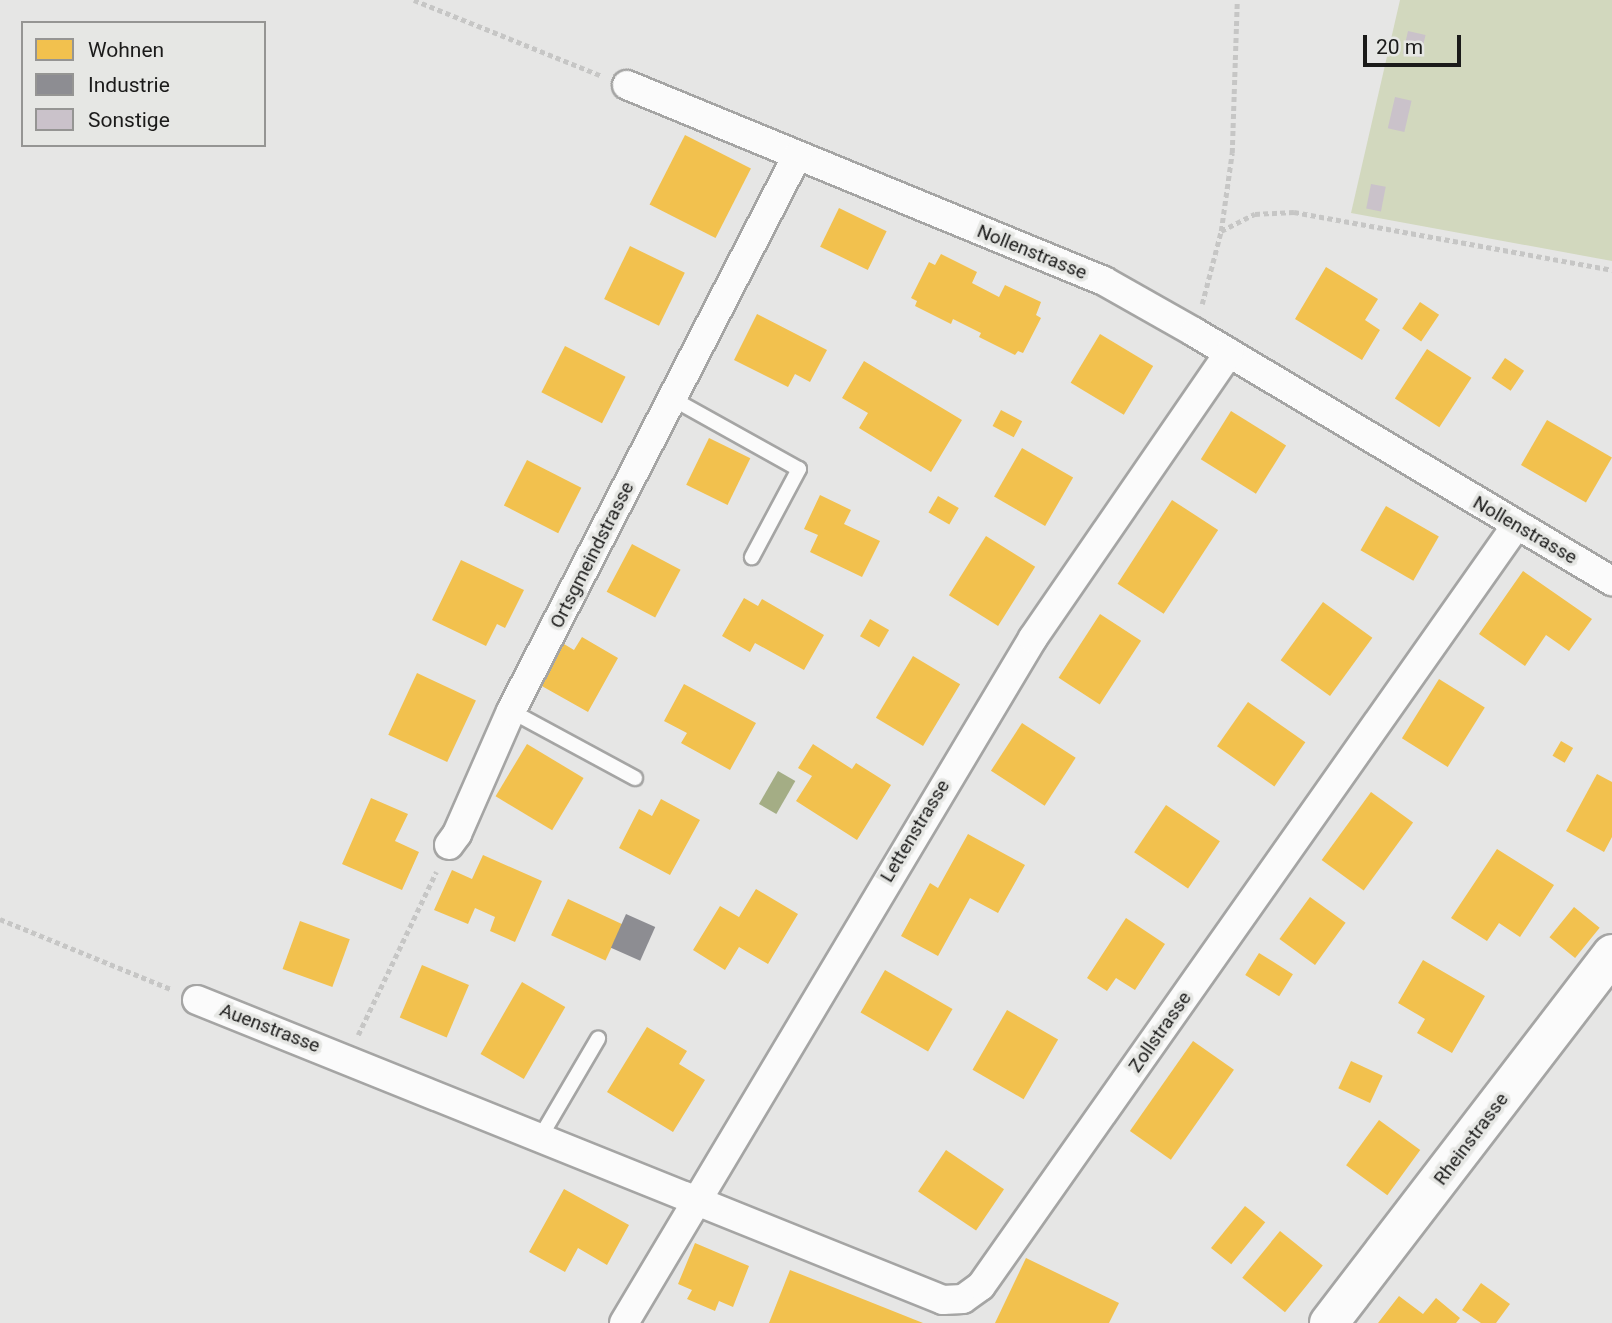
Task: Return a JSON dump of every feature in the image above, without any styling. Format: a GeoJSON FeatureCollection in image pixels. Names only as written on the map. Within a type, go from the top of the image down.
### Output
{"type":"FeatureCollection","features":[{"type":"Feature","properties":{"kind":"main road","name":"Rheinstrasse"},"geometry":{"type":"LineString","coordinates":[[1329,1323],[1612,954]]}},
{"type":"Feature","properties":{"kind":"street","name":"Nollenstrasse"},"geometry":{"type":"LineString","coordinates":[[627,85],[1104,281],[1230,352],[1612,581]]}},
{"type":"Feature","properties":{"kind":"street","name":"Ortsgmeindstrasse"},"geometry":{"type":"LineString","coordinates":[[449,845],[457,834],[511,711],[797,156]]}},
{"type":"Feature","properties":{"kind":"street","name":"Lettenstrasse"},"geometry":{"type":"LineString","coordinates":[[624,1323],[1033,638],[1230,352]]}},
{"type":"Feature","properties":{"kind":"street","name":"Zollstrasse"},"geometry":{"type":"LineString","coordinates":[[695,1200],[943,1300],[963,1299],[981,1286],[1517,526]]}},
{"type":"Feature","properties":{"kind":"street","name":"Auenstrasse"},"geometry":{"type":"LineString","coordinates":[[197,1000],[348,1058],[695,1200]]}},
{"type":"Feature","properties":{"kind":"lane"},"geometry":{"type":"LineString","coordinates":[[673,399],[799,469],[752,557]]}},
{"type":"Feature","properties":{"kind":"lane"},"geometry":{"type":"LineString","coordinates":[[511,711],[635,778]]}},
{"type":"Feature","properties":{"kind":"lane"},"geometry":{"type":"LineString","coordinates":[[541,1136],[597,1039]]}},
{"type":"Feature","properties":{"kind":"path"},"geometry":{"type":"LineString","coordinates":[[414,0],[627,85]]}},
{"type":"Feature","properties":{"kind":"path"},"geometry":{"type":"LineString","coordinates":[[1194,332],[1221,231],[1232,153],[1237,0]]}},
{"type":"Feature","properties":{"kind":"path"},"geometry":{"type":"LineString","coordinates":[[1221,231],[1255,214],[1294,212],[1612,270]]}},
{"type":"Feature","properties":{"kind":"path"},"geometry":{"type":"LineString","coordinates":[[348,1058],[449,845]]}},
{"type":"Feature","properties":{"kind":"path","name":"Auenstrasse"},"geometry":{"type":"LineString","coordinates":[[0,919],[197,1000]]}},
{"type":"Feature","properties":{"kind":"shaded area"},"geometry":{"type":"Polygon","coordinates":[[[1400,0],[1612,0],[1612,261],[1351,213],[1400,0]]]}},
{"type":"Feature","properties":{"kind":"shaded area"},"geometry":{"type":"Polygon","coordinates":[[[778,771],[795,781],[776,814],[759,804],[778,771]]]}},
{"type":"Feature","properties":{"kind":"building: Wohnen"},"geometry":{"type":"Polygon","coordinates":[[[685,135],[751,169],[716,238],[650,204],[685,135]]]}},
{"type":"Feature","properties":{"kind":"building: Wohnen"},"geometry":{"type":"Polygon","coordinates":[[[839,208],[887,231],[868,270],[820,247],[839,208]]]}},
{"type":"Feature","properties":{"kind":"building: Wohnen"},"geometry":{"type":"Polygon","coordinates":[[[630,246],[685,273],[659,326],[604,299],[630,246]]]}},
{"type":"Feature","properties":{"kind":"building: Wohnen"},"geometry":{"type":"Polygon","coordinates":[[[941,254],[977,272],[972,283],[999,297],[1005,285],[1041,302],[1036,315],[1041,318],[1023,353],[1018,351],[1015,355],[979,337],[981,333],[953,319],[951,324],[915,306],[917,301],[911,298],[929,262],[935,265],[941,254]]]}},
{"type":"Feature","properties":{"kind":"building: Wohnen"},"geometry":{"type":"Polygon","coordinates":[[[1326,267],[1378,299],[1365,320],[1380,330],[1362,360],[1295,319],[1326,267]]]}},
{"type":"Feature","properties":{"kind":"building: Wohnen"},"geometry":{"type":"Polygon","coordinates":[[[1420,302],[1439,315],[1421,341],[1402,329],[1420,302]]]}},
{"type":"Feature","properties":{"kind":"building: Wohnen"},"geometry":{"type":"Polygon","coordinates":[[[757,314],[827,350],[810,382],[795,374],[788,387],[734,360],[757,314]]]}},
{"type":"Feature","properties":{"kind":"building: Wohnen"},"geometry":{"type":"Polygon","coordinates":[[[1100,334],[1153,366],[1124,415],[1071,383],[1100,334]]]}},
{"type":"Feature","properties":{"kind":"building: Wohnen"},"geometry":{"type":"Polygon","coordinates":[[[565,346],[626,377],[602,423],[541,392],[565,346]]]}},
{"type":"Feature","properties":{"kind":"building: Wohnen"},"geometry":{"type":"Polygon","coordinates":[[[1427,349],[1471,378],[1439,427],[1395,398],[1427,349]]]}},
{"type":"Feature","properties":{"kind":"building: Wohnen"},"geometry":{"type":"Polygon","coordinates":[[[1505,358],[1524,371],[1511,391],[1492,378],[1505,358]]]}},
{"type":"Feature","properties":{"kind":"building: Wohnen"},"geometry":{"type":"Polygon","coordinates":[[[864,361],[962,420],[931,472],[859,428],[868,413],[842,398],[864,361]]]}},
{"type":"Feature","properties":{"kind":"building: Wohnen"},"geometry":{"type":"Polygon","coordinates":[[[1001,410],[1022,421],[1014,437],[993,426],[1001,410]]]}},
{"type":"Feature","properties":{"kind":"building: Wohnen"},"geometry":{"type":"Polygon","coordinates":[[[1231,411],[1286,445],[1256,494],[1201,459],[1231,411]]]}},
{"type":"Feature","properties":{"kind":"building: Wohnen"},"geometry":{"type":"Polygon","coordinates":[[[1547,420],[1612,457],[1586,503],[1521,465],[1547,420]]]}},
{"type":"Feature","properties":{"kind":"building: Wohnen"},"geometry":{"type":"Polygon","coordinates":[[[709,438],[750,458],[728,505],[686,485],[709,438]]]}},
{"type":"Feature","properties":{"kind":"building: Wohnen"},"geometry":{"type":"Polygon","coordinates":[[[1022,448],[1073,477],[1045,526],[994,496],[1022,448]]]}},
{"type":"Feature","properties":{"kind":"building: Wohnen"},"geometry":{"type":"Polygon","coordinates":[[[527,460],[581,488],[558,533],[504,505],[527,460]]]}},
{"type":"Feature","properties":{"kind":"building: Wohnen"},"geometry":{"type":"Polygon","coordinates":[[[820,495],[851,510],[844,524],[880,541],[862,577],[810,552],[818,535],[804,529],[820,495]]]}},
{"type":"Feature","properties":{"kind":"building: Wohnen"},"geometry":{"type":"Polygon","coordinates":[[[938,496],[959,508],[949,524],[929,512],[938,496]]]}},
{"type":"Feature","properties":{"kind":"building: Wohnen"},"geometry":{"type":"Polygon","coordinates":[[[1172,500],[1218,530],[1164,614],[1118,584],[1172,500]]]}},
{"type":"Feature","properties":{"kind":"building: Wohnen"},"geometry":{"type":"Polygon","coordinates":[[[1386,506],[1439,536],[1413,581],[1360,550],[1386,506]]]}},
{"type":"Feature","properties":{"kind":"building: Wohnen"},"geometry":{"type":"Polygon","coordinates":[[[986,536],[1035,567],[998,626],[949,595],[986,536]]]}},
{"type":"Feature","properties":{"kind":"building: Wohnen"},"geometry":{"type":"Polygon","coordinates":[[[632,544],[681,570],[655,618],[607,592],[632,544]]]}},
{"type":"Feature","properties":{"kind":"building: Wohnen"},"geometry":{"type":"Polygon","coordinates":[[[461,560],[524,590],[505,628],[497,624],[486,646],[432,620],[461,560]]]}},
{"type":"Feature","properties":{"kind":"building: Wohnen"},"geometry":{"type":"Polygon","coordinates":[[[1523,571],[1592,619],[1569,651],[1546,635],[1525,666],[1479,634],[1523,571]]]}},
{"type":"Feature","properties":{"kind":"building: Wohnen"},"geometry":{"type":"Polygon","coordinates":[[[744,598],[758,606],[762,599],[824,635],[804,670],[755,643],[750,652],[722,636],[744,598]]]}},
{"type":"Feature","properties":{"kind":"building: Wohnen"},"geometry":{"type":"Polygon","coordinates":[[[1323,602],[1372,638],[1330,696],[1281,660],[1323,602]]]}},
{"type":"Feature","properties":{"kind":"building: Wohnen"},"geometry":{"type":"Polygon","coordinates":[[[1100,614],[1141,641],[1100,704],[1059,678],[1100,614]]]}},
{"type":"Feature","properties":{"kind":"building: Wohnen"},"geometry":{"type":"Polygon","coordinates":[[[870,619],[889,630],[879,647],[860,636],[870,619]]]}},
{"type":"Feature","properties":{"kind":"building: Wohnen"},"geometry":{"type":"Polygon","coordinates":[[[582,637],[618,658],[588,712],[540,685],[564,644],[574,650],[582,637]]]}},
{"type":"Feature","properties":{"kind":"building: Wohnen"},"geometry":{"type":"Polygon","coordinates":[[[913,656],[960,684],[923,746],[876,718],[913,656]]]}},
{"type":"Feature","properties":{"kind":"building: Wohnen"},"geometry":{"type":"Polygon","coordinates":[[[417,673],[476,700],[447,762],[388,735],[417,673]]]}},
{"type":"Feature","properties":{"kind":"building: Wohnen"},"geometry":{"type":"Polygon","coordinates":[[[1439,679],[1485,708],[1448,767],[1402,738],[1439,679]]]}},
{"type":"Feature","properties":{"kind":"building: Wohnen"},"geometry":{"type":"Polygon","coordinates":[[[684,684],[756,723],[730,770],[681,743],[687,733],[664,721],[684,684]]]}},
{"type":"Feature","properties":{"kind":"building: Wohnen"},"geometry":{"type":"Polygon","coordinates":[[[1248,702],[1305,742],[1274,786],[1217,746],[1248,702]]]}},
{"type":"Feature","properties":{"kind":"building: Wohnen"},"geometry":{"type":"Polygon","coordinates":[[[1022,723],[1076,758],[1045,806],[991,771],[1022,723]]]}},
{"type":"Feature","properties":{"kind":"building: Wohnen"},"geometry":{"type":"Polygon","coordinates":[[[1561,741],[1573,748],[1565,763],[1552,756],[1561,741]]]}},
{"type":"Feature","properties":{"kind":"building: Wohnen"},"geometry":{"type":"Polygon","coordinates":[[[527,744],[584,778],[552,830],[496,796],[527,744]]]}},
{"type":"Feature","properties":{"kind":"building: Wohnen"},"geometry":{"type":"Polygon","coordinates":[[[813,744],[852,769],[856,763],[891,785],[857,840],[796,801],[812,776],[798,768],[813,744]]]}},
{"type":"Feature","properties":{"kind":"building: Wohnen"},"geometry":{"type":"Polygon","coordinates":[[[1597,774],[1612,782],[1612,837],[1604,852],[1566,831],[1597,774]]]}},
{"type":"Feature","properties":{"kind":"building: Wohnen"},"geometry":{"type":"Polygon","coordinates":[[[1371,792],[1413,823],[1364,891],[1322,860],[1371,792]]]}},
{"type":"Feature","properties":{"kind":"building: Wohnen"},"geometry":{"type":"Polygon","coordinates":[[[371,798],[408,814],[395,841],[419,852],[402,890],[342,864],[371,798]]]}},
{"type":"Feature","properties":{"kind":"building: Wohnen"},"geometry":{"type":"Polygon","coordinates":[[[661,799],[700,820],[670,875],[619,848],[639,809],[652,816],[661,799]]]}},
{"type":"Feature","properties":{"kind":"building: Wohnen"},"geometry":{"type":"Polygon","coordinates":[[[1166,805],[1220,841],[1188,889],[1134,852],[1166,805]]]}},
{"type":"Feature","properties":{"kind":"building: Wohnen"},"geometry":{"type":"Polygon","coordinates":[[[968,834],[1025,865],[998,913],[970,898],[938,956],[901,936],[930,883],[938,888],[968,834]]]}},
{"type":"Feature","properties":{"kind":"building: Wohnen"},"geometry":{"type":"Polygon","coordinates":[[[1497,849],[1554,885],[1520,937],[1499,923],[1487,941],[1451,918],[1497,849]]]}},
{"type":"Feature","properties":{"kind":"building: Wohnen"},"geometry":{"type":"Polygon","coordinates":[[[483,855],[542,881],[515,942],[490,931],[495,917],[475,908],[468,924],[434,910],[452,870],[472,879],[483,855]]]}},
{"type":"Feature","properties":{"kind":"building: Wohnen"},"geometry":{"type":"Polygon","coordinates":[[[756,889],[798,914],[768,964],[739,947],[725,970],[693,950],[720,906],[739,917],[756,889]]]}},
{"type":"Feature","properties":{"kind":"building: Wohnen"},"geometry":{"type":"Polygon","coordinates":[[[1310,897],[1346,923],[1315,965],[1279,939],[1310,897]]]}},
{"type":"Feature","properties":{"kind":"building: Wohnen"},"geometry":{"type":"Polygon","coordinates":[[[568,899],[622,924],[605,961],[551,935],[568,899]]]}},
{"type":"Feature","properties":{"kind":"building: Wohnen"},"geometry":{"type":"Polygon","coordinates":[[[1574,907],[1600,928],[1575,958],[1549,937],[1574,907]]]}},
{"type":"Feature","properties":{"kind":"building: Wohnen"},"geometry":{"type":"Polygon","coordinates":[[[1126,918],[1165,944],[1135,990],[1116,978],[1107,991],[1087,978],[1126,918]]]}},
{"type":"Feature","properties":{"kind":"building: Wohnen"},"geometry":{"type":"Polygon","coordinates":[[[300,921],[350,939],[332,987],[283,969],[300,921]]]}},
{"type":"Feature","properties":{"kind":"building: Wohnen"},"geometry":{"type":"Polygon","coordinates":[[[1259,953],[1293,974],[1279,996],[1245,975],[1259,953]]]}},
{"type":"Feature","properties":{"kind":"building: Wohnen"},"geometry":{"type":"Polygon","coordinates":[[[1423,960],[1485,996],[1452,1053],[1417,1033],[1425,1019],[1398,1003],[1423,960]]]}},
{"type":"Feature","properties":{"kind":"building: Wohnen"},"geometry":{"type":"Polygon","coordinates":[[[422,965],[469,985],[447,1037],[400,1017],[422,965]]]}},
{"type":"Feature","properties":{"kind":"building: Wohnen"},"geometry":{"type":"Polygon","coordinates":[[[885,970],[953,1009],[928,1051],[860,1012],[885,970]]]}},
{"type":"Feature","properties":{"kind":"building: Wohnen"},"geometry":{"type":"Polygon","coordinates":[[[522,982],[565,1007],[524,1079],[480,1054],[522,982]]]}},
{"type":"Feature","properties":{"kind":"building: Wohnen"},"geometry":{"type":"Polygon","coordinates":[[[1007,1010],[1058,1040],[1024,1099],[972,1070],[1007,1010]]]}},
{"type":"Feature","properties":{"kind":"building: Wohnen"},"geometry":{"type":"Polygon","coordinates":[[[647,1027],[687,1051],[679,1064],[705,1080],[673,1132],[607,1092],[647,1027]]]}},
{"type":"Feature","properties":{"kind":"building: Wohnen"},"geometry":{"type":"Polygon","coordinates":[[[1193,1041],[1234,1070],[1171,1160],[1130,1131],[1193,1041]]]}},
{"type":"Feature","properties":{"kind":"building: Wohnen"},"geometry":{"type":"Polygon","coordinates":[[[1351,1061],[1383,1076],[1370,1103],[1338,1088],[1351,1061]]]}},
{"type":"Feature","properties":{"kind":"building: Wohnen"},"geometry":{"type":"Polygon","coordinates":[[[1379,1120],[1420,1150],[1387,1195],[1346,1165],[1379,1120]]]}},
{"type":"Feature","properties":{"kind":"building: Wohnen"},"geometry":{"type":"Polygon","coordinates":[[[946,1150],[1004,1189],[976,1231],[918,1191],[946,1150]]]}},
{"type":"Feature","properties":{"kind":"building: Wohnen"},"geometry":{"type":"Polygon","coordinates":[[[564,1189],[629,1225],[607,1265],[578,1248],[565,1272],[529,1252],[564,1189]]]}},
{"type":"Feature","properties":{"kind":"building: Wohnen"},"geometry":{"type":"Polygon","coordinates":[[[1245,1206],[1265,1222],[1231,1264],[1211,1248],[1245,1206]]]}},
{"type":"Feature","properties":{"kind":"building: Wohnen"},"geometry":{"type":"Polygon","coordinates":[[[1280,1231],[1323,1266],[1285,1312],[1242,1278],[1280,1231]]]}},
{"type":"Feature","properties":{"kind":"building: Wohnen"},"geometry":{"type":"Polygon","coordinates":[[[695,1243],[749,1266],[733,1307],[719,1301],[715,1311],[687,1299],[692,1290],[678,1284],[695,1243]]]}},
{"type":"Feature","properties":{"kind":"building: Wohnen"},"geometry":{"type":"Polygon","coordinates":[[[1026,1258],[1119,1303],[1109,1323],[995,1323],[1026,1258]]]}},
{"type":"Feature","properties":{"kind":"building: Wohnen"},"geometry":{"type":"Polygon","coordinates":[[[790,1270],[923,1323],[769,1323],[790,1270]]]}},
{"type":"Feature","properties":{"kind":"building: Wohnen"},"geometry":{"type":"Polygon","coordinates":[[[1481,1283],[1510,1304],[1496,1323],[1481,1323],[1462,1310],[1481,1283]]]}},
{"type":"Feature","properties":{"kind":"building: Wohnen"},"geometry":{"type":"Polygon","coordinates":[[[1399,1296],[1423,1314],[1436,1298],[1460,1318],[1456,1323],[1378,1323],[1399,1296]]]}},
{"type":"Feature","properties":{"kind":"building: Industrie"},"geometry":{"type":"Polygon","coordinates":[[[626,914],[655,927],[640,961],[611,948],[626,914]]]}},
{"type":"Feature","properties":{"kind":"building: Sonstige"},"geometry":{"type":"Polygon","coordinates":[[[1408,31],[1426,35],[1420,57],[1403,53],[1408,31]]]}},
{"type":"Feature","properties":{"kind":"building: Sonstige"},"geometry":{"type":"Polygon","coordinates":[[[1395,97],[1412,101],[1404,132],[1388,128],[1395,97]]]}},
{"type":"Feature","properties":{"kind":"building: Sonstige"},"geometry":{"type":"Polygon","coordinates":[[[1371,184],[1386,187],[1381,211],[1366,209],[1371,184]]]}}]}
